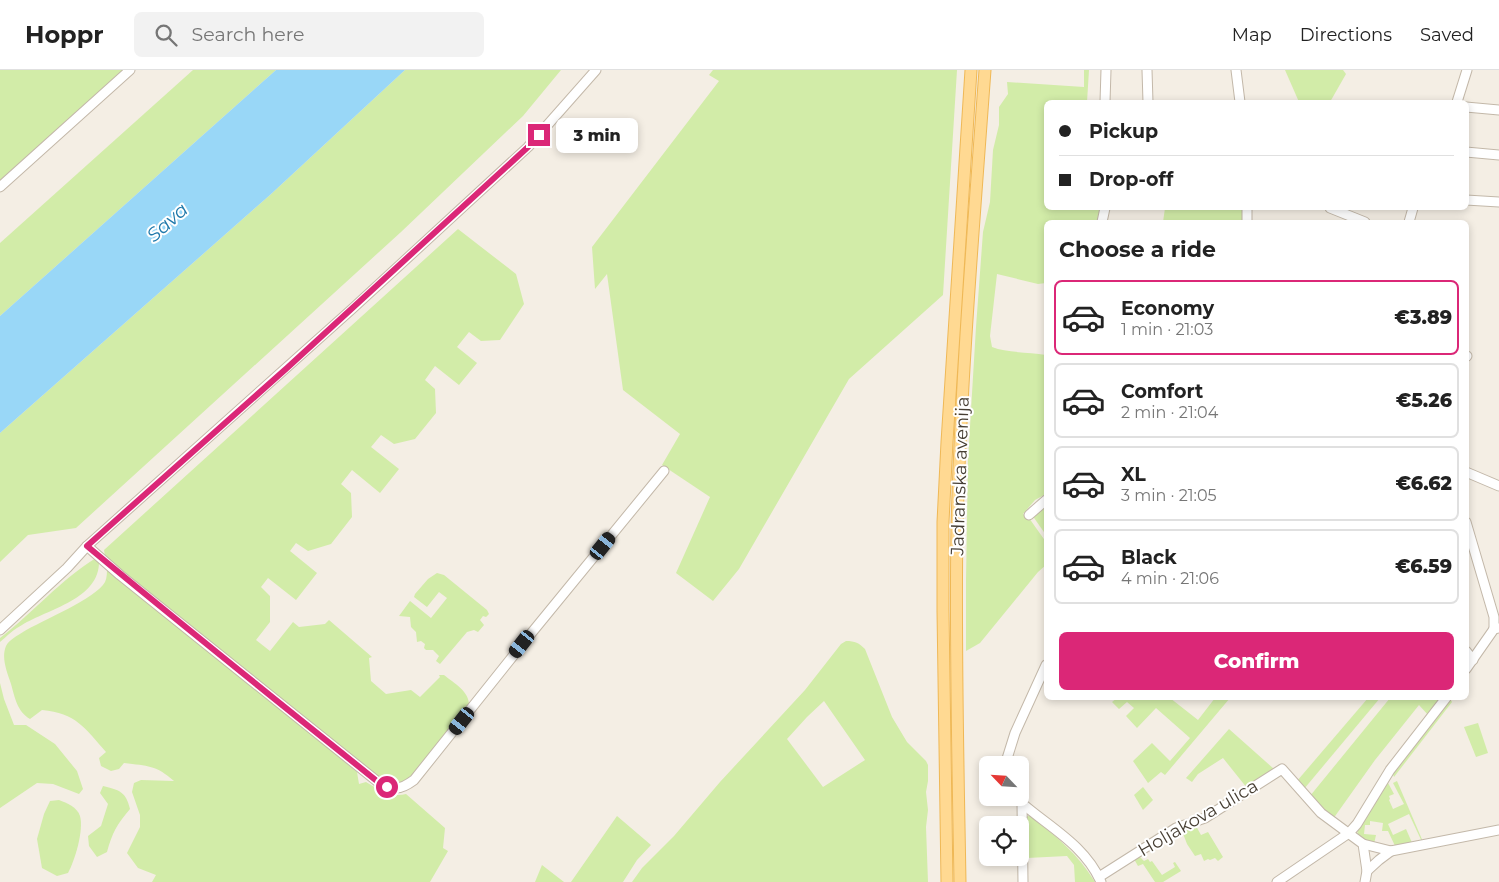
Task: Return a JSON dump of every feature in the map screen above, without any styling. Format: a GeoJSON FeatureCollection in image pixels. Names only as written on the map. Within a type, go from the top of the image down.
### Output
{"type":"FeatureCollection","features":[{"type":"Feature","properties":{"kind":"main road","name":"Jadranska avenija"},"geometry":{"type":"LineString","coordinates":[[947,882],[943,522],[971,70]]}},
{"type":"Feature","properties":{"kind":"main road","name":"Jadranska avenija"},"geometry":{"type":"LineString","coordinates":[[960,882],[957,527],[960,444],[985,70]]}},
{"type":"Feature","properties":{"kind":"street"},"geometry":{"type":"LineString","coordinates":[[0,187],[130,70]]}},
{"type":"Feature","properties":{"kind":"street"},"geometry":{"type":"LineString","coordinates":[[0,630],[67,568],[87,546],[316,342],[528,147],[596,70]]}},
{"type":"Feature","properties":{"kind":"street"},"geometry":{"type":"LineString","coordinates":[[1105,100],[1106,70]]}},
{"type":"Feature","properties":{"kind":"street"},"geometry":{"type":"LineString","coordinates":[[1147,70],[1148,100]]}},
{"type":"Feature","properties":{"kind":"street"},"geometry":{"type":"LineString","coordinates":[[1236,70],[1240,100]]}},
{"type":"Feature","properties":{"kind":"street"},"geometry":{"type":"LineString","coordinates":[[1458,100],[1467,70]]}},
{"type":"Feature","properties":{"kind":"street"},"geometry":{"type":"LineString","coordinates":[[1469,107],[1499,110]]}},
{"type":"Feature","properties":{"kind":"street"},"geometry":{"type":"LineString","coordinates":[[1469,152],[1499,155]]}},
{"type":"Feature","properties":{"kind":"street"},"geometry":{"type":"LineString","coordinates":[[1469,200],[1499,202]]}},
{"type":"Feature","properties":{"kind":"street"},"geometry":{"type":"LineString","coordinates":[[1335,210],[1360,220]]}},
{"type":"Feature","properties":{"kind":"street"},"geometry":{"type":"LineString","coordinates":[[87,546],[120,575],[378,782],[397,789],[406,786],[414,780],[664,471]]}},
{"type":"Feature","properties":{"kind":"street"},"geometry":{"type":"LineString","coordinates":[[1469,473],[1499,486]]}},
{"type":"Feature","properties":{"kind":"street"},"geometry":{"type":"LineString","coordinates":[[1029,515],[1044,502]]}},
{"type":"Feature","properties":{"kind":"street"},"geometry":{"type":"LineString","coordinates":[[1469,532],[1497,628],[1469,666]]}},
{"type":"Feature","properties":{"kind":"street"},"geometry":{"type":"LineString","coordinates":[[1469,655],[1473,660]]}},
{"type":"Feature","properties":{"kind":"street"},"geometry":{"type":"LineString","coordinates":[[1009,756],[1015,733],[1044,669]]}},
{"type":"Feature","properties":{"kind":"street"},"geometry":{"type":"LineString","coordinates":[[1277,882],[1349,833],[1357,824],[1390,770],[1444,700]]}},
{"type":"Feature","properties":{"kind":"street","name":"Holjakova ulica"},"geometry":{"type":"LineString","coordinates":[[1100,879],[1176,828],[1205,818],[1282,769],[1321,813],[1363,844]]}},
{"type":"Feature","properties":{"kind":"street"},"geometry":{"type":"LineString","coordinates":[[1019,806],[1024,882]]}},
{"type":"Feature","properties":{"kind":"street"},"geometry":{"type":"LineString","coordinates":[[1026,806],[1082,852],[1100,879]]}},
{"type":"Feature","properties":{"kind":"street"},"geometry":{"type":"LineString","coordinates":[[1365,882],[1368,871],[1363,844],[1391,851],[1499,830]]}},
{"type":"Feature","properties":{"kind":"street"},"geometry":{"type":"LineString","coordinates":[[1368,871],[1391,851]]}},
{"type":"Feature","properties":{"kind":"green space"},"geometry":{"type":"Polygon","coordinates":[[[0,70],[135,70],[0,191],[0,70]]]}},
{"type":"Feature","properties":{"kind":"green space"},"geometry":{"type":"Polygon","coordinates":[[[193,70],[276,70],[0,316],[0,243],[193,70]]]}},
{"type":"Feature","properties":{"kind":"green space"},"geometry":{"type":"Polygon","coordinates":[[[405,70],[561,70],[523,116],[401,232],[76,528],[28,535],[0,562],[0,433],[270,195],[405,70]]]}},
{"type":"Feature","properties":{"kind":"green space"},"geometry":{"type":"Polygon","coordinates":[[[713,70],[957,70],[943,295],[849,379],[739,569],[713,601],[676,573],[710,497],[662,465],[680,434],[623,390],[607,274],[595,289],[592,247],[719,81],[709,75],[713,70]]]}},
{"type":"Feature","properties":{"kind":"green space"},"geometry":{"type":"Polygon","coordinates":[[[1084,70],[1089,70],[1087,100],[1044,100],[1044,210],[1102,210],[1099,220],[1044,220],[1044,283],[1038,284],[997,274],[990,336],[992,347],[1044,355],[1044,495],[1035,500],[1023,514],[1029,518],[1044,539],[1044,567],[980,643],[966,651],[968,460],[976,327],[983,232],[990,202],[993,150],[999,125],[999,107],[1008,94],[1007,82],[1084,87],[1084,70]]]}},
{"type":"Feature","properties":{"kind":"green space"},"geometry":{"type":"Polygon","coordinates":[[[1285,70],[1343,70],[1346,74],[1331,100],[1298,100],[1285,70]]]}},
{"type":"Feature","properties":{"kind":"green space"},"geometry":{"type":"Polygon","coordinates":[[[1165,210],[1242,210],[1242,220],[1163,220],[1165,210]]]}},
{"type":"Feature","properties":{"kind":"green space"},"geometry":{"type":"Polygon","coordinates":[[[458,229],[516,274],[524,304],[500,340],[481,341],[469,332],[457,347],[477,363],[459,385],[435,366],[425,380],[435,389],[436,413],[415,439],[394,444],[381,435],[371,447],[399,469],[380,493],[352,470],[341,484],[351,493],[352,517],[331,544],[308,551],[296,543],[290,551],[317,573],[296,600],[268,578],[261,587],[270,596],[270,622],[256,640],[270,651],[293,622],[299,627],[325,624],[329,620],[372,657],[369,658],[371,681],[386,694],[411,690],[420,697],[440,677],[439,675],[444,675],[465,693],[469,702],[469,708],[407,782],[396,785],[379,778],[127,576],[105,556],[104,550],[458,229]]]}},
{"type":"Feature","properties":{"kind":"green space"},"geometry":{"type":"Polygon","coordinates":[[[1044,505],[1044,532],[1032,515],[1044,505]]]}},
{"type":"Feature","properties":{"kind":"green space"},"geometry":{"type":"Polygon","coordinates":[[[96,558],[99,561],[97,574],[91,585],[82,594],[19,627],[0,642],[0,638],[70,576],[96,558]]]}},
{"type":"Feature","properties":{"kind":"green space"},"geometry":{"type":"Polygon","coordinates":[[[107,567],[272,700],[357,772],[359,784],[366,782],[390,794],[406,794],[445,828],[443,848],[448,851],[430,882],[152,882],[156,875],[138,868],[127,853],[140,827],[140,815],[132,792],[134,783],[141,780],[174,781],[157,769],[146,766],[124,763],[119,769],[111,771],[101,766],[99,758],[106,752],[79,723],[63,714],[42,710],[30,719],[17,704],[4,660],[6,646],[13,638],[80,602],[100,588],[106,580],[107,567]]]}},
{"type":"Feature","properties":{"kind":"green space"},"geometry":{"type":"Polygon","coordinates":[[[437,573],[444,575],[487,610],[489,614],[486,617],[483,616],[480,620],[484,625],[478,632],[474,630],[467,632],[440,664],[436,661],[439,656],[433,650],[426,650],[424,648],[425,644],[421,641],[417,642],[416,632],[411,627],[410,617],[399,616],[410,601],[431,618],[447,598],[439,592],[427,607],[414,597],[428,579],[437,573]]]}},
{"type":"Feature","properties":{"kind":"green space"},"geometry":{"type":"Polygon","coordinates":[[[846,641],[852,641],[865,649],[892,717],[907,742],[928,765],[926,827],[928,882],[632,882],[642,868],[674,836],[720,782],[805,690],[841,644],[846,641]],[[824,701],[787,739],[823,787],[865,760],[824,701]]]}},
{"type":"Feature","properties":{"kind":"green space"},"geometry":{"type":"Polygon","coordinates":[[[0,683],[14,725],[26,725],[55,744],[77,771],[83,789],[79,794],[53,784],[37,783],[0,808],[0,683]]]}},
{"type":"Feature","properties":{"kind":"green space"},"geometry":{"type":"Polygon","coordinates":[[[1114,700],[1173,700],[1198,720],[1213,700],[1228,700],[1165,775],[1161,772],[1148,783],[1133,761],[1152,743],[1170,761],[1190,738],[1156,708],[1137,728],[1126,716],[1134,708],[1127,702],[1119,709],[1112,702],[1114,700]]]}},
{"type":"Feature","properties":{"kind":"green space"},"geometry":{"type":"Polygon","coordinates":[[[1366,700],[1378,700],[1304,789],[1297,781],[1366,700]]]}},
{"type":"Feature","properties":{"kind":"green space"},"geometry":{"type":"Polygon","coordinates":[[[1388,700],[1441,700],[1429,716],[1419,705],[1375,760],[1333,819],[1324,813],[1310,796],[1388,700]]]}},
{"type":"Feature","properties":{"kind":"green space"},"geometry":{"type":"Polygon","coordinates":[[[1445,700],[1451,700],[1452,702],[1394,777],[1392,772],[1445,700]]]}},
{"type":"Feature","properties":{"kind":"green space"},"geometry":{"type":"Polygon","coordinates":[[[1478,723],[1488,753],[1476,757],[1464,727],[1478,723]]]}},
{"type":"Feature","properties":{"kind":"green space"},"geometry":{"type":"Polygon","coordinates":[[[1229,729],[1274,769],[1247,788],[1223,758],[1198,774],[1192,782],[1186,778],[1229,729]]]}},
{"type":"Feature","properties":{"kind":"green space"},"geometry":{"type":"Polygon","coordinates":[[[1387,781],[1394,794],[1389,796],[1393,809],[1404,804],[1393,783],[1397,781],[1424,844],[1409,814],[1388,824],[1393,835],[1406,829],[1413,845],[1396,848],[1388,831],[1382,831],[1383,823],[1370,821],[1370,825],[1365,825],[1364,834],[1376,835],[1374,844],[1358,836],[1357,828],[1387,781]]]}},
{"type":"Feature","properties":{"kind":"green space"},"geometry":{"type":"Polygon","coordinates":[[[103,786],[114,789],[124,795],[130,809],[115,829],[107,852],[97,857],[89,846],[88,836],[101,826],[108,804],[100,793],[103,786]]]}},
{"type":"Feature","properties":{"kind":"green space"},"geometry":{"type":"Polygon","coordinates":[[[1143,787],[1153,800],[1143,810],[1134,795],[1143,787]]]}},
{"type":"Feature","properties":{"kind":"green space"},"geometry":{"type":"Polygon","coordinates":[[[59,800],[77,810],[80,816],[81,829],[76,853],[68,873],[57,876],[42,868],[37,839],[50,801],[59,800]]]}},
{"type":"Feature","properties":{"kind":"green space"},"geometry":{"type":"Polygon","coordinates":[[[617,816],[651,845],[637,860],[623,882],[571,882],[617,816]]]}},
{"type":"Feature","properties":{"kind":"green space"},"geometry":{"type":"Polygon","coordinates":[[[1029,816],[1066,846],[1095,882],[1075,882],[1074,865],[1067,856],[1029,858],[1029,816]]]}},
{"type":"Feature","properties":{"kind":"green space"},"geometry":{"type":"Polygon","coordinates":[[[1196,826],[1201,835],[1208,832],[1223,857],[1218,861],[1215,858],[1204,861],[1201,854],[1195,856],[1187,844],[1182,831],[1196,826]]]}},
{"type":"Feature","properties":{"kind":"green space"},"geometry":{"type":"Polygon","coordinates":[[[1139,856],[1144,861],[1148,859],[1150,862],[1152,861],[1162,875],[1175,867],[1173,863],[1175,862],[1181,871],[1163,882],[1155,882],[1143,864],[1138,866],[1134,859],[1139,856]]]}},
{"type":"Feature","properties":{"kind":"green space"},"geometry":{"type":"Polygon","coordinates":[[[542,865],[564,882],[535,882],[542,865]]]}},
{"type":"Feature","properties":{"kind":"water","name":"Sava"},"geometry":{"type":"Polygon","coordinates":[[[276,70],[405,70],[270,195],[0,433],[0,316],[276,70]]]}},
{"type":"Feature","properties":{"kind":"route"},"geometry":{"type":"LineString","coordinates":[[387,787],[378,782],[120,575],[87,546],[444,226],[539,135]]}}]}
